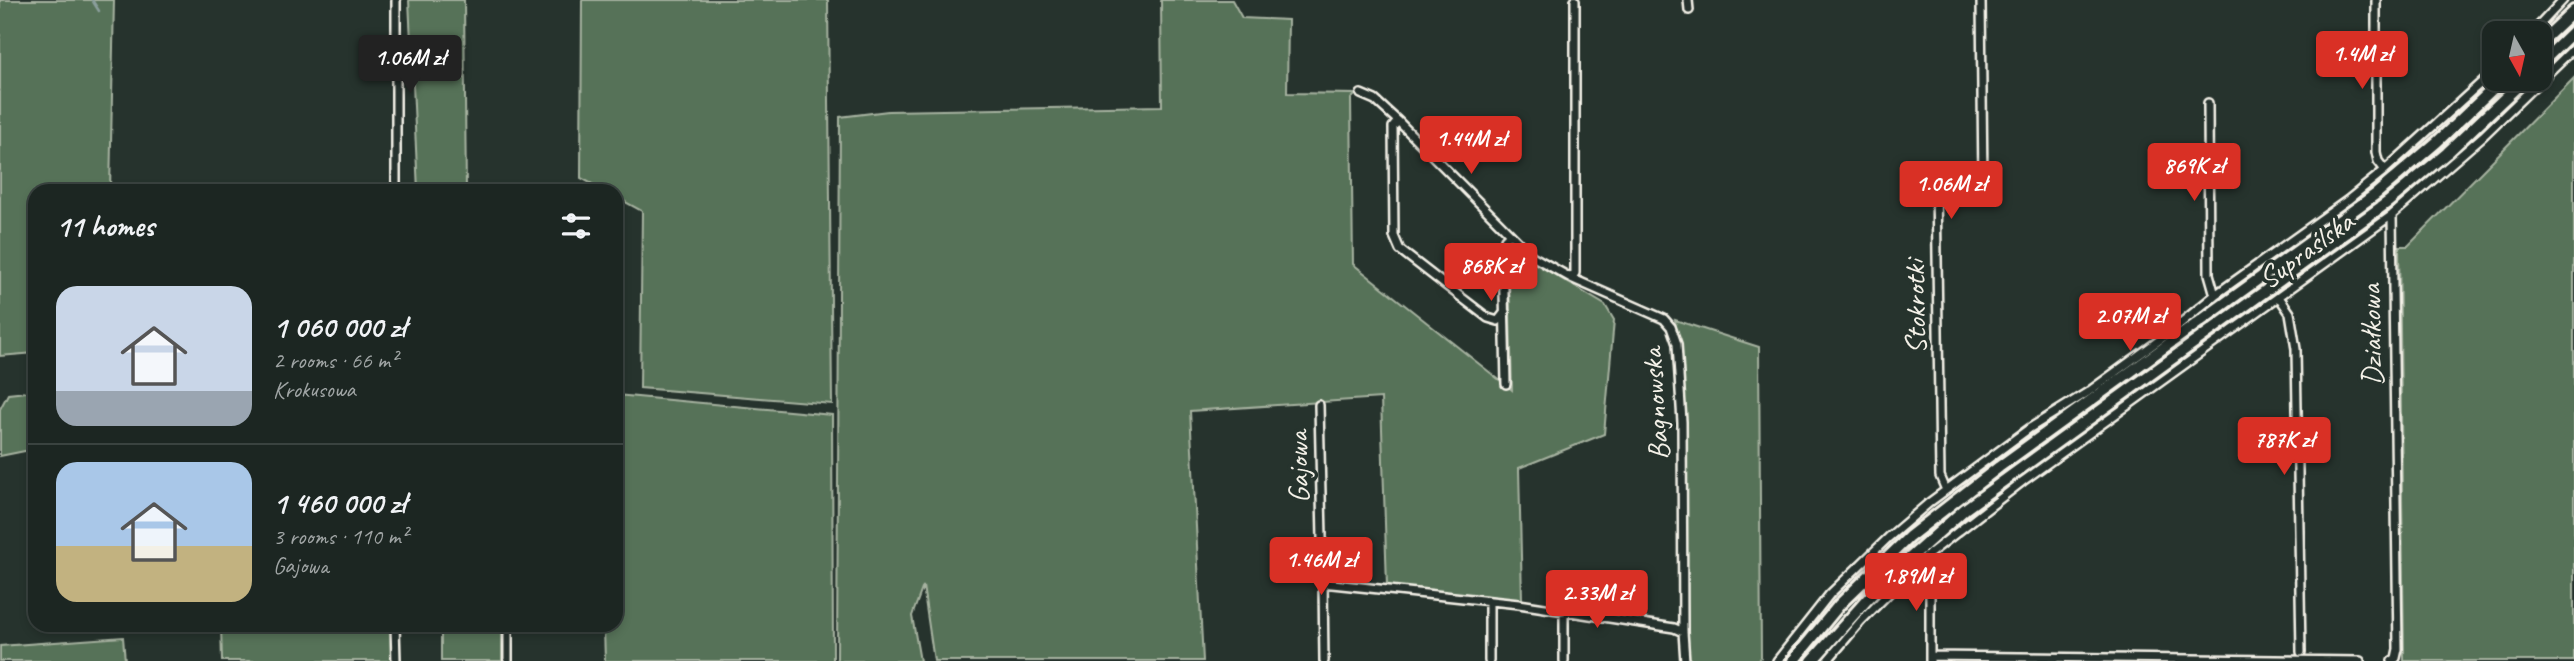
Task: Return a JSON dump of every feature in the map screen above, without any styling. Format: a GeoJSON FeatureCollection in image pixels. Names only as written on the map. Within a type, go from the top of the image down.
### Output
{"type":"FeatureCollection","features":[{"type":"Feature","properties":{"kind":"main road"},"geometry":{"type":"LineString","coordinates":[[2552,32],[2574,11]]}},
{"type":"Feature","properties":{"kind":"main road"},"geometry":{"type":"LineString","coordinates":[[2552,52],[2574,31]]}},
{"type":"Feature","properties":{"kind":"main road"},"geometry":{"type":"LineString","coordinates":[[1793,661],[1812,636],[1872,571],[1938,514],[2376,194],[2437,142],[2490,91]]}},
{"type":"Feature","properties":{"kind":"main road"},"geometry":{"type":"LineString","coordinates":[[1812,661],[1882,582],[1965,509],[2377,210],[2447,153],[2512,91]]}},
{"type":"Feature","properties":{"kind":"street"},"geometry":{"type":"LineString","coordinates":[[396,0],[396,184]]}},
{"type":"Feature","properties":{"kind":"street"},"geometry":{"type":"LineString","coordinates":[[1572,278],[1575,273],[1575,0]]}},
{"type":"Feature","properties":{"kind":"street"},"geometry":{"type":"LineString","coordinates":[[1689,0],[1689,10]]}},
{"type":"Feature","properties":{"kind":"street","name":"Stokrotki"},"geometry":{"type":"LineString","coordinates":[[1946,490],[1940,476],[1936,184],[1983,183],[1981,0]]}},
{"type":"Feature","properties":{"kind":"street"},"geometry":{"type":"LineString","coordinates":[[2376,0],[2376,152],[2378,161],[2385,170]]}},
{"type":"Feature","properties":{"kind":"street"},"geometry":{"type":"LineString","coordinates":[[2543,21],[2563,0]]}},
{"type":"Feature","properties":{"kind":"street","name":"Supraślska"},"geometry":{"type":"LineString","coordinates":[[1827,661],[1861,621],[1924,558],[2023,481],[2392,215],[2483,136],[2574,48]]}},
{"type":"Feature","properties":{"kind":"street","name":"Supraślska"},"geometry":{"type":"LineString","coordinates":[[1777,661],[1830,594],[1889,537],[1946,490],[2165,336],[2215,295],[2348,200],[2482,82]]}},
{"type":"Feature","properties":{"kind":"street","name":"Bagnowska"},"geometry":{"type":"LineString","coordinates":[[1362,94],[1375,100],[1398,121],[1532,256],[1572,278],[1664,319],[1671,327],[1677,344],[1682,422],[1685,661]]}},
{"type":"Feature","properties":{"kind":"street"},"geometry":{"type":"LineString","coordinates":[[2208,103],[2209,274],[2215,295]]}},
{"type":"Feature","properties":{"kind":"street"},"geometry":{"type":"LineString","coordinates":[[1398,121],[1393,127],[1396,243],[1400,250],[1488,318],[1498,321],[1505,312]]}},
{"type":"Feature","properties":{"kind":"street","name":"Działkowa"},"geometry":{"type":"LineString","coordinates":[[2392,215],[2398,649],[2396,658],[2392,661]]}},
{"type":"Feature","properties":{"kind":"street"},"geometry":{"type":"LineString","coordinates":[[1506,384],[1503,248],[1509,235]]}},
{"type":"Feature","properties":{"kind":"street"},"geometry":{"type":"LineString","coordinates":[[2279,298],[2290,313],[2296,349],[2301,652]]}},
{"type":"Feature","properties":{"kind":"street","name":"Gajowa"},"geometry":{"type":"LineString","coordinates":[[1319,405],[1324,661]]}},
{"type":"Feature","properties":{"kind":"street"},"geometry":{"type":"LineString","coordinates":[[1924,558],[1930,574],[1930,659],[2360,661]]}},
{"type":"Feature","properties":{"kind":"street"},"geometry":{"type":"LineString","coordinates":[[1323,583],[1564,611],[1674,628],[1683,632]]}},
{"type":"Feature","properties":{"kind":"street"},"geometry":{"type":"LineString","coordinates":[[1489,601],[1489,661]]}},
{"type":"Feature","properties":{"kind":"street"},"geometry":{"type":"LineString","coordinates":[[1564,611],[1564,661]]}},
{"type":"Feature","properties":{"kind":"street"},"geometry":{"type":"LineString","coordinates":[[395,632],[396,661]]}},
{"type":"Feature","properties":{"kind":"street"},"geometry":{"type":"LineString","coordinates":[[508,632],[508,661]]}},
{"type":"Feature","properties":{"kind":"green space"},"geometry":{"type":"Polygon","coordinates":[[[0,0],[114,0],[110,184],[28,184],[28,354],[0,356],[0,0]]]}},
{"type":"Feature","properties":{"kind":"green space"},"geometry":{"type":"Polygon","coordinates":[[[409,0],[464,0],[466,184],[418,184],[409,0]]]}},
{"type":"Feature","properties":{"kind":"green space"},"geometry":{"type":"Polygon","coordinates":[[[582,0],[828,0],[832,404],[640,388],[642,211],[623,201],[623,184],[592,184],[581,178],[582,0]]]}},
{"type":"Feature","properties":{"kind":"green space"},"geometry":{"type":"Polygon","coordinates":[[[1161,0],[1232,0],[1242,18],[1288,20],[1287,93],[1356,94],[1351,99],[1353,264],[1512,390],[1508,239],[1530,260],[1605,305],[1614,320],[1604,434],[1519,468],[1522,600],[1387,586],[1381,398],[1190,411],[1203,661],[934,661],[923,586],[912,616],[920,661],[837,661],[840,117],[888,111],[1162,106],[1161,0]]]}},
{"type":"Feature","properties":{"kind":"green space"},"geometry":{"type":"Polygon","coordinates":[[[2574,78],[2574,661],[2404,661],[2399,246],[2408,246],[2574,78]]]}},
{"type":"Feature","properties":{"kind":"green space"},"geometry":{"type":"Polygon","coordinates":[[[1675,320],[1759,347],[1759,661],[1689,661],[1678,339],[1675,320]]]}},
{"type":"Feature","properties":{"kind":"green space"},"geometry":{"type":"Polygon","coordinates":[[[28,392],[28,450],[0,456],[0,409],[8,394],[28,392]]]}},
{"type":"Feature","properties":{"kind":"green space"},"geometry":{"type":"Polygon","coordinates":[[[623,396],[832,415],[833,661],[605,661],[604,632],[623,632],[623,396]]]}},
{"type":"Feature","properties":{"kind":"green space"},"geometry":{"type":"Polygon","coordinates":[[[221,632],[392,632],[392,661],[222,661],[221,632]]]}},
{"type":"Feature","properties":{"kind":"green space"},"geometry":{"type":"Polygon","coordinates":[[[441,632],[502,632],[502,661],[441,661],[441,632]]]}},
{"type":"Feature","properties":{"kind":"green space"},"geometry":{"type":"Polygon","coordinates":[[[123,637],[125,661],[0,661],[0,646],[123,637]]]}},
{"type":"Feature","properties":{"kind":"waterway"},"geometry":{"type":"LineString","coordinates":[[92,0],[99,11]]}}]}
